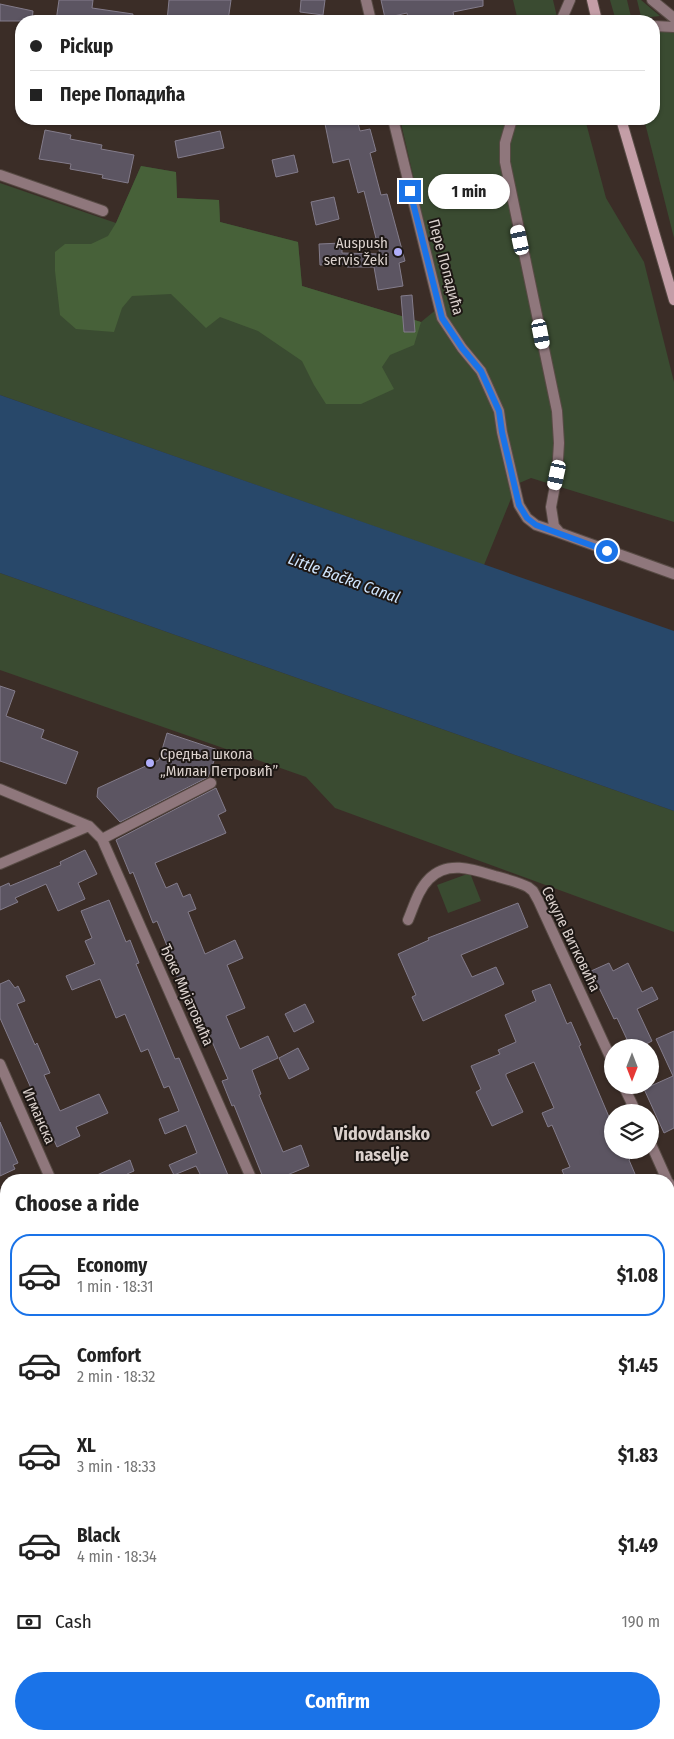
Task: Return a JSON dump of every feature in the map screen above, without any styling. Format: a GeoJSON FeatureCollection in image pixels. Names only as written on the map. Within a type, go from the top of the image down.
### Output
{"type":"FeatureCollection","features":[{"type":"Feature","properties":{"kind":"main road"},"geometry":{"type":"LineString","coordinates":[[592,0],[596,15]]}},
{"type":"Feature","properties":{"kind":"main road"},"geometry":{"type":"LineString","coordinates":[[623,125],[674,300]]}},
{"type":"Feature","properties":{"kind":"street"},"geometry":{"type":"LineString","coordinates":[[366,0],[369,15]]}},
{"type":"Feature","properties":{"kind":"street"},"geometry":{"type":"LineString","coordinates":[[564,15],[570,0]]}},
{"type":"Feature","properties":{"kind":"street"},"geometry":{"type":"LineString","coordinates":[[652,0],[674,18]]}},
{"type":"Feature","properties":{"kind":"street"},"geometry":{"type":"LineString","coordinates":[[660,26],[674,27]]}},
{"type":"Feature","properties":{"kind":"street","name":"Пере Попадића"},"geometry":{"type":"LineString","coordinates":[[394,125],[442,318],[462,348],[481,371],[499,411],[519,505],[527,518],[536,525],[674,574]]}},
{"type":"Feature","properties":{"kind":"street"},"geometry":{"type":"LineString","coordinates":[[510,125],[505,142],[505,162],[557,411],[559,443],[557,475],[551,507],[554,526],[560,533]]}},
{"type":"Feature","properties":{"kind":"street"},"geometry":{"type":"LineString","coordinates":[[0,175],[103,211]]}},
{"type":"Feature","properties":{"kind":"street"},"geometry":{"type":"LineString","coordinates":[[102,839],[211,783]]}},
{"type":"Feature","properties":{"kind":"street","name":"Ђоке Мијатовића"},"geometry":{"type":"LineString","coordinates":[[0,788],[88,826],[102,839],[249,1174]]}},
{"type":"Feature","properties":{"kind":"street"},"geometry":{"type":"LineString","coordinates":[[0,864],[88,826]]}},
{"type":"Feature","properties":{"kind":"street","name":"Секуле Витковића"},"geometry":{"type":"LineString","coordinates":[[408,920],[422,887],[430,878],[448,868],[471,869],[528,887],[538,900],[604,1044]]}},
{"type":"Feature","properties":{"kind":"street","name":"Игманска"},"geometry":{"type":"LineString","coordinates":[[0,1064],[48,1174]]}},
{"type":"Feature","properties":{"kind":"street"},"geometry":{"type":"LineString","coordinates":[[658,1159],[664,1174]]}},
{"type":"Feature","properties":{"kind":"green space"},"geometry":{"type":"Polygon","coordinates":[[[513,0],[553,0],[557,15],[517,15],[513,0]]]}},
{"type":"Feature","properties":{"kind":"green space"},"geometry":{"type":"Polygon","coordinates":[[[610,0],[627,0],[631,15],[614,15],[610,0]]]}},
{"type":"Feature","properties":{"kind":"green space"},"geometry":{"type":"Polygon","coordinates":[[[637,0],[641,0],[659,15],[641,15],[637,0]]]}},
{"type":"Feature","properties":{"kind":"green space"},"geometry":{"type":"Polygon","coordinates":[[[660,30],[674,33],[674,238],[646,125],[660,125],[660,30]]]}},
{"type":"Feature","properties":{"kind":"green space"},"geometry":{"type":"Polygon","coordinates":[[[401,125],[587,125],[606,198],[644,262],[674,382],[674,522],[531,478],[517,484],[484,565],[0,395],[0,183],[116,223],[141,166],[176,172],[177,198],[219,200],[220,222],[298,242],[302,286],[421,322],[443,304],[401,125]]]}},
{"type":"Feature","properties":{"kind":"green space"},"geometry":{"type":"Polygon","coordinates":[[[141,166],[176,172],[177,198],[219,200],[220,222],[298,242],[302,286],[421,322],[414,345],[390,355],[382,367],[394,389],[361,404],[326,404],[302,361],[258,331],[220,317],[206,328],[171,294],[132,296],[122,308],[114,332],[76,329],[60,315],[55,271],[55,252],[65,244],[91,244],[108,236],[116,223],[141,166]]]}},
{"type":"Feature","properties":{"kind":"green space"},"geometry":{"type":"Polygon","coordinates":[[[0,573],[674,811],[674,932],[335,808],[306,777],[0,670],[0,573]]]}},
{"type":"Feature","properties":{"kind":"green space"},"geometry":{"type":"Polygon","coordinates":[[[470,873],[481,901],[448,913],[437,885],[470,873]]]}},
{"type":"Feature","properties":{"kind":"water","name":"Little Bačka Canal"},"geometry":{"type":"Polygon","coordinates":[[[0,395],[674,631],[674,811],[0,573],[0,395]]]}},
{"type":"Feature","properties":{"kind":"building"},"geometry":{"type":"Polygon","coordinates":[[[59,0],[93,0],[92,8],[133,14],[133,15],[57,15],[59,0]]]}},
{"type":"Feature","properties":{"kind":"building"},"geometry":{"type":"Polygon","coordinates":[[[169,0],[231,0],[229,15],[168,15],[169,0]]]}},
{"type":"Feature","properties":{"kind":"building"},"geometry":{"type":"Polygon","coordinates":[[[301,0],[325,0],[323,15],[300,12],[301,0]]]}},
{"type":"Feature","properties":{"kind":"building"},"geometry":{"type":"Polygon","coordinates":[[[381,0],[483,0],[483,6],[453,12],[454,15],[407,15],[407,13],[384,15],[381,0]]]}},
{"type":"Feature","properties":{"kind":"building"},"geometry":{"type":"Polygon","coordinates":[[[0,4],[33,11],[33,15],[15,15],[15,21],[0,21],[0,4]]]}},
{"type":"Feature","properties":{"kind":"building"},"geometry":{"type":"Polygon","coordinates":[[[325,125],[358,125],[360,131],[370,129],[376,151],[370,153],[381,195],[387,194],[405,261],[399,263],[403,286],[378,290],[374,267],[347,267],[347,264],[320,265],[319,244],[342,243],[342,253],[380,254],[364,191],[358,193],[349,159],[333,163],[325,125]]]}},
{"type":"Feature","properties":{"kind":"building"},"geometry":{"type":"Polygon","coordinates":[[[45,130],[71,135],[70,139],[102,145],[101,149],[134,155],[128,183],[102,178],[103,175],[70,169],[71,164],[39,159],[45,130]]]}},
{"type":"Feature","properties":{"kind":"building"},"geometry":{"type":"Polygon","coordinates":[[[220,131],[224,148],[178,158],[175,141],[220,131]]]}},
{"type":"Feature","properties":{"kind":"building"},"geometry":{"type":"Polygon","coordinates":[[[294,155],[298,172],[276,177],[272,160],[294,155]]]}},
{"type":"Feature","properties":{"kind":"building"},"geometry":{"type":"Polygon","coordinates":[[[334,197],[339,219],[316,225],[311,202],[334,197]]]}},
{"type":"Feature","properties":{"kind":"building"},"geometry":{"type":"Polygon","coordinates":[[[412,295],[415,332],[404,332],[401,296],[412,295]]]}},
{"type":"Feature","properties":{"kind":"building"},"geometry":{"type":"Polygon","coordinates":[[[0,686],[15,691],[6,716],[44,730],[41,738],[78,752],[66,784],[0,761],[0,686]]]}},
{"type":"Feature","properties":{"kind":"building"},"geometry":{"type":"Polygon","coordinates":[[[167,733],[218,750],[208,777],[120,822],[97,797],[98,788],[159,760],[167,733]]]}},
{"type":"Feature","properties":{"kind":"building"},"geometry":{"type":"Polygon","coordinates":[[[216,788],[226,811],[218,815],[226,833],[155,863],[166,888],[177,883],[183,897],[190,894],[196,909],[188,912],[205,954],[235,940],[243,958],[227,965],[245,1008],[226,1016],[240,1049],[268,1036],[278,1058],[252,1070],[261,1094],[259,1095],[283,1152],[301,1145],[309,1166],[290,1174],[262,1174],[234,1105],[232,1106],[222,1081],[228,1079],[205,1025],[198,1028],[157,921],[153,923],[133,872],[130,874],[116,840],[216,788]]]}},
{"type":"Feature","properties":{"kind":"building"},"geometry":{"type":"Polygon","coordinates":[[[85,850],[97,874],[78,883],[85,899],[58,911],[46,884],[15,898],[18,902],[0,910],[0,887],[9,883],[10,886],[61,865],[60,862],[85,850]]]}},
{"type":"Feature","properties":{"kind":"building"},"geometry":{"type":"Polygon","coordinates":[[[109,900],[126,942],[130,940],[139,963],[136,964],[175,1059],[179,1058],[227,1174],[200,1174],[196,1166],[174,1174],[169,1165],[197,1153],[186,1125],[165,1134],[159,1119],[179,1111],[169,1086],[164,1088],[148,1049],[141,1052],[125,1014],[116,1018],[100,979],[72,990],[66,976],[95,964],[85,941],[92,938],[81,911],[109,900]]]}},
{"type":"Feature","properties":{"kind":"building"},"geometry":{"type":"Polygon","coordinates":[[[518,903],[528,927],[461,955],[472,977],[496,967],[504,984],[423,1021],[412,997],[416,995],[398,954],[429,940],[428,938],[518,903]]]}},
{"type":"Feature","properties":{"kind":"building"},"geometry":{"type":"Polygon","coordinates":[[[609,963],[613,971],[628,963],[642,992],[652,987],[658,999],[637,1009],[651,1039],[627,1039],[617,1018],[614,1019],[591,971],[609,963]]]}},
{"type":"Feature","properties":{"kind":"building"},"geometry":{"type":"Polygon","coordinates":[[[9,980],[15,988],[18,986],[25,1001],[17,1004],[50,1073],[44,1075],[60,1111],[99,1094],[108,1113],[76,1127],[80,1136],[57,1147],[0,1018],[0,984],[9,980]]]}},
{"type":"Feature","properties":{"kind":"building"},"geometry":{"type":"Polygon","coordinates":[[[550,984],[567,1024],[571,1022],[604,1105],[604,1159],[630,1159],[635,1174],[564,1174],[562,1170],[570,1167],[552,1125],[548,1127],[542,1113],[554,1108],[534,1062],[506,1074],[523,1112],[492,1126],[476,1092],[481,1089],[471,1066],[500,1054],[498,1050],[516,1042],[505,1015],[536,1001],[532,991],[550,984]]]}},
{"type":"Feature","properties":{"kind":"building"},"geometry":{"type":"Polygon","coordinates":[[[305,1004],[314,1022],[294,1032],[285,1014],[305,1004]]]}},
{"type":"Feature","properties":{"kind":"building"},"geometry":{"type":"Polygon","coordinates":[[[674,1031],[674,1128],[664,1133],[659,1122],[659,1104],[651,1104],[646,1094],[659,1094],[659,1082],[673,1076],[659,1046],[659,1039],[656,1039],[674,1031]]]}},
{"type":"Feature","properties":{"kind":"building"},"geometry":{"type":"Polygon","coordinates":[[[298,1048],[309,1069],[289,1079],[279,1058],[298,1048]]]}},
{"type":"Feature","properties":{"kind":"building"},"geometry":{"type":"Polygon","coordinates":[[[0,1122],[18,1163],[13,1165],[15,1169],[0,1174],[0,1122]]]}},
{"type":"Feature","properties":{"kind":"building"},"geometry":{"type":"Polygon","coordinates":[[[130,1160],[134,1171],[127,1174],[99,1174],[130,1160]]]}},
{"type":"Feature","properties":{"kind":"place","name":"Auspush servis Žeki"},"geometry":{"type":"Point","coordinates":[398,252]}},
{"type":"Feature","properties":{"kind":"place","name":"Средња школа „Милан Петровић”"},"geometry":{"type":"Point","coordinates":[150,763]}},
{"type":"Feature","properties":{"kind":"district","name":"Vidovdansko naselje"},"geometry":{"type":"Point","coordinates":[382,1144]}},
{"type":"Feature","properties":{"kind":"route"},"geometry":{"type":"LineString","coordinates":[[410,191],[442,318],[462,348],[481,371],[499,411],[519,505],[527,518],[536,525],[607,551]]}}]}
